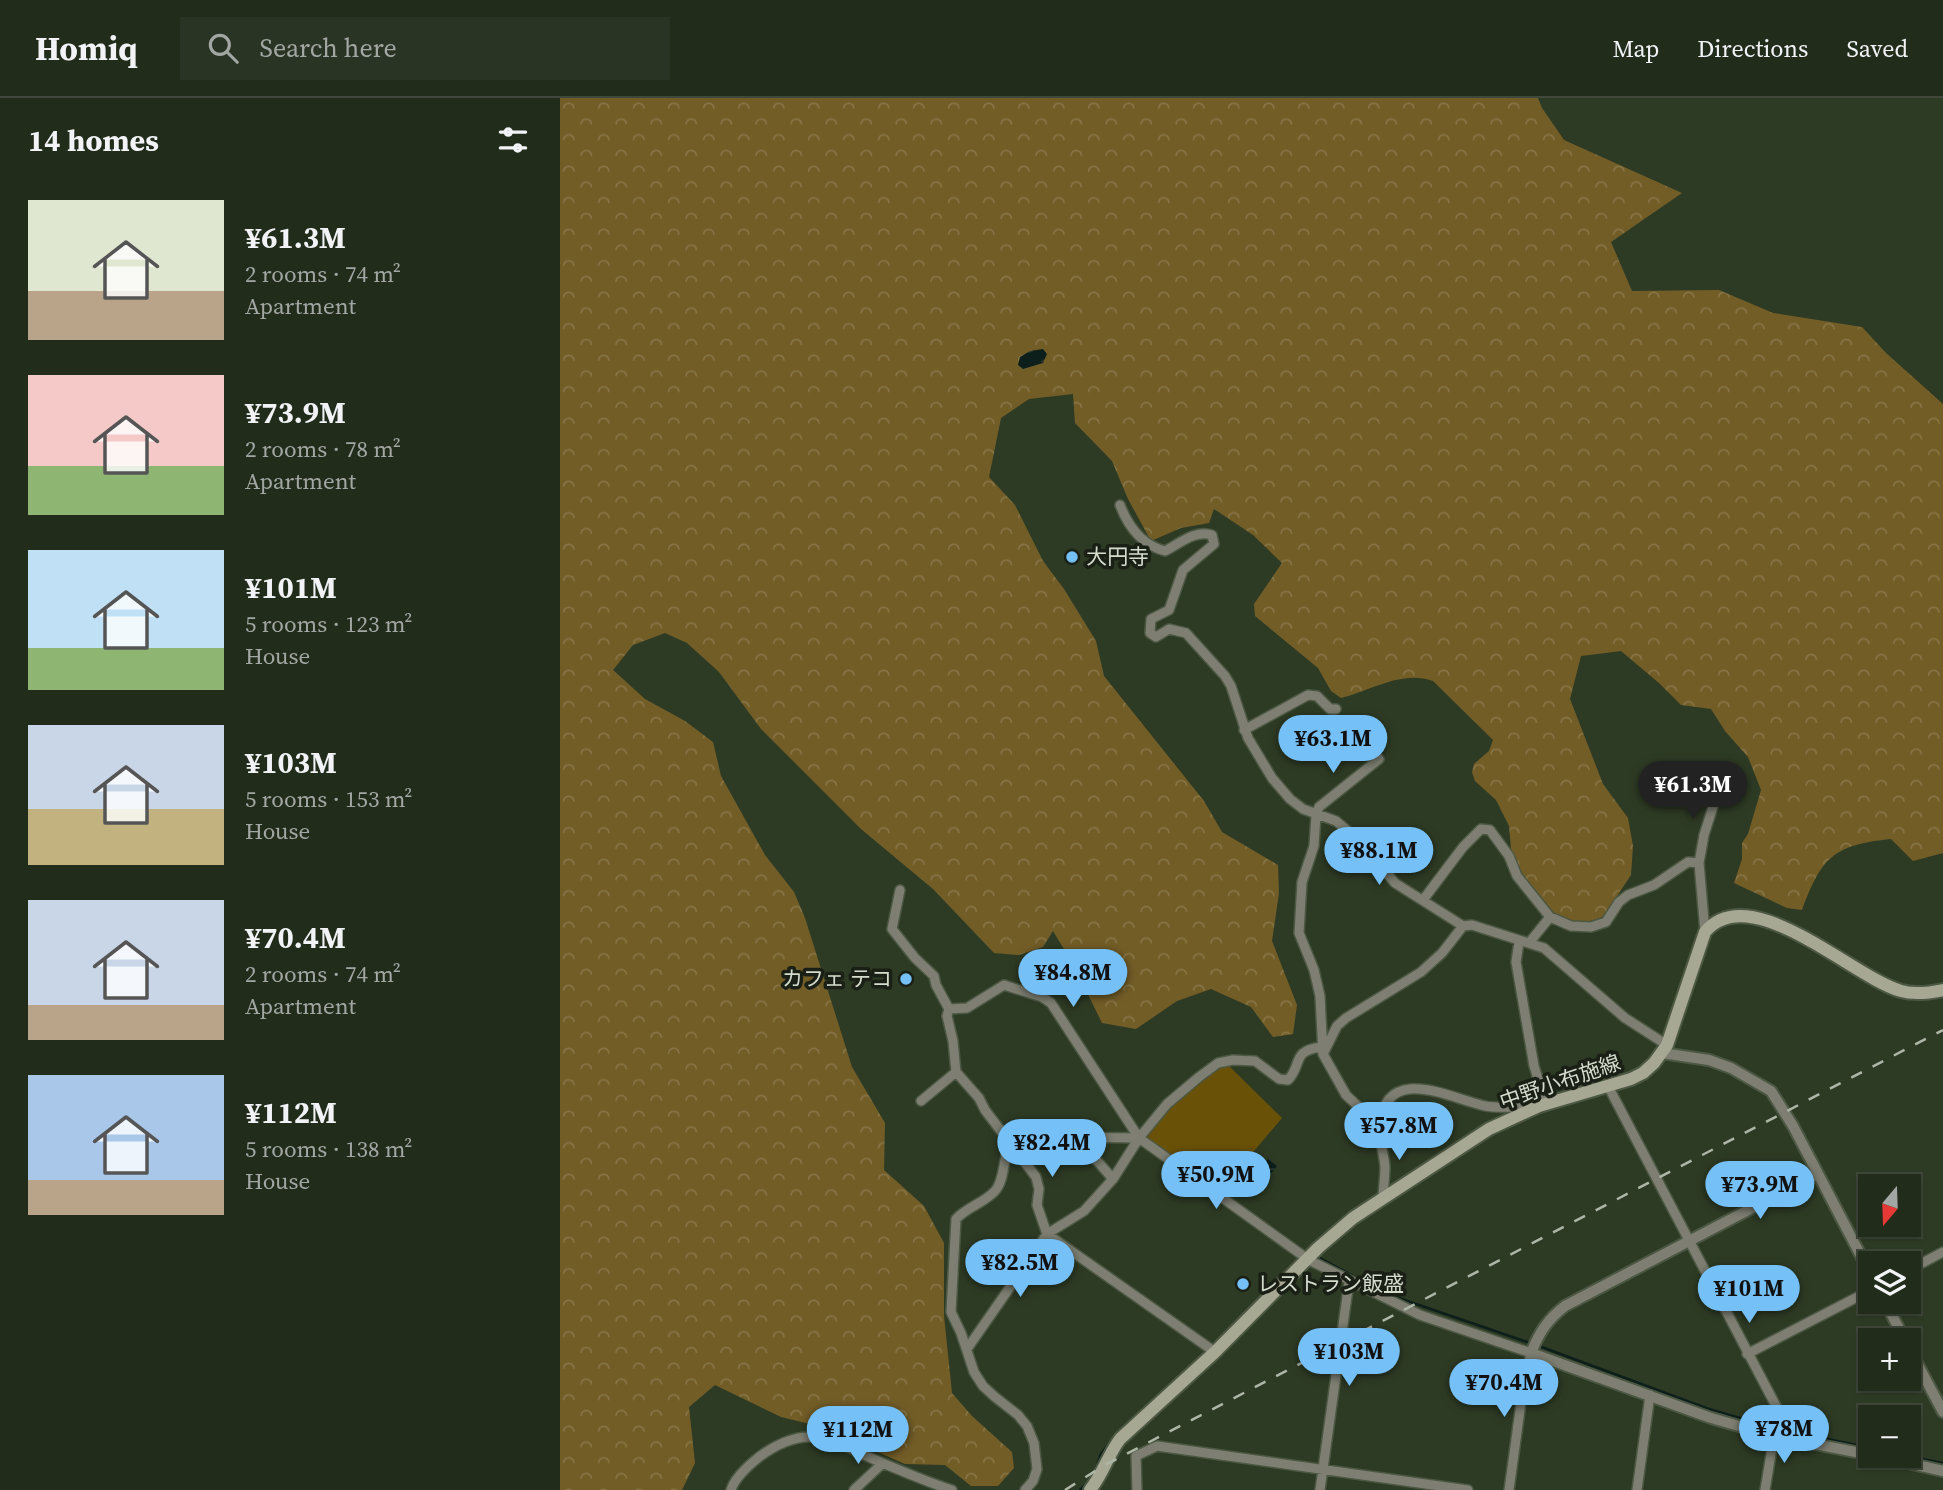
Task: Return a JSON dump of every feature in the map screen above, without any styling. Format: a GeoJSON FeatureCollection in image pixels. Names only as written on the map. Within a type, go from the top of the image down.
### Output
{"type":"FeatureCollection","features":[{"type":"Feature","properties":{"kind":"main road"},"geometry":{"type":"LineString","coordinates":[[1665,1049],[1704,932],[1721,918],[1759,918],[1780,925],[1899,991],[1914,994],[1943,990]]}},
{"type":"Feature","properties":{"kind":"main road","name":"中野小布施線"},"geometry":{"type":"LineString","coordinates":[[1090,1490],[1100,1478],[1109,1453],[1120,1439],[1215,1352],[1318,1248],[1353,1218],[1489,1129],[1542,1105],[1643,1073],[1665,1049]]}},
{"type":"Feature","properties":{"kind":"street"},"geometry":{"type":"LineString","coordinates":[[1120,505],[1133,530],[1153,547],[1165,551],[1198,534],[1212,535],[1214,544],[1183,570],[1169,610],[1151,619],[1150,633],[1156,637],[1169,629],[1186,633],[1225,676],[1231,686],[1244,730],[1272,778],[1290,799],[1303,809],[1336,821],[1349,830],[1395,883],[1463,926],[1472,925],[1544,948],[1665,1049],[1731,1068],[1771,1091],[1793,1126],[1858,1251]]}},
{"type":"Feature","properties":{"kind":"street"},"geometry":{"type":"LineString","coordinates":[[1244,730],[1308,695],[1317,696],[1329,709],[1336,709]]}},
{"type":"Feature","properties":{"kind":"street"},"geometry":{"type":"LineString","coordinates":[[1379,759],[1319,807],[1314,846],[1302,882],[1299,933],[1314,970],[1320,996],[1322,1050],[1346,1095],[1379,1126]]}},
{"type":"Feature","properties":{"kind":"street"},"geometry":{"type":"LineString","coordinates":[[1704,932],[1699,863],[1704,835],[1719,788]]}},
{"type":"Feature","properties":{"kind":"street"},"geometry":{"type":"LineString","coordinates":[[1423,900],[1481,829],[1490,830],[1509,856],[1517,876],[1550,917],[1571,926],[1591,927],[1606,922],[1619,902],[1628,895],[1654,885],[1688,862],[1699,863]]}},
{"type":"Feature","properties":{"kind":"street"},"geometry":{"type":"LineString","coordinates":[[900,890],[892,929],[915,958],[934,976],[949,1009],[947,1016],[956,1072],[979,1098],[1020,1158],[1037,1177],[1037,1205],[1047,1234],[1215,1352]]}},
{"type":"Feature","properties":{"kind":"street"},"geometry":{"type":"LineString","coordinates":[[1383,1199],[1385,1168],[1379,1126],[1385,1107],[1394,1095],[1408,1088],[1422,1088],[1488,1106],[1542,1105],[1516,962],[1524,942],[1550,917]]}},
{"type":"Feature","properties":{"kind":"street"},"geometry":{"type":"LineString","coordinates":[[1322,1050],[1337,1026],[1346,1018],[1421,971],[1442,953],[1463,926]]}},
{"type":"Feature","properties":{"kind":"street"},"geometry":{"type":"LineString","coordinates":[[949,1009],[967,1008],[1004,985],[1042,996],[1051,1003],[1139,1138],[1309,1260],[1349,1282],[1420,1315],[1711,1418],[1774,1436],[1858,1452]]}},
{"type":"Feature","properties":{"kind":"street"},"geometry":{"type":"LineString","coordinates":[[967,1349],[1047,1234],[1084,1211],[1113,1179],[1139,1138],[1167,1104],[1218,1063],[1233,1060],[1255,1061],[1279,1079],[1288,1080],[1295,1072],[1296,1060],[1302,1053],[1308,1049],[1322,1050]]}},
{"type":"Feature","properties":{"kind":"street"},"geometry":{"type":"LineString","coordinates":[[921,1101],[956,1072]]}},
{"type":"Feature","properties":{"kind":"street"},"geometry":{"type":"LineString","coordinates":[[1608,1086],[1776,1406],[1777,1419],[1765,1490]]}},
{"type":"Feature","properties":{"kind":"street"},"geometry":{"type":"LineString","coordinates":[[1077,1138],[1113,1179]]}},
{"type":"Feature","properties":{"kind":"street"},"geometry":{"type":"LineString","coordinates":[[1025,1490],[1033,1481],[1037,1469],[1034,1443],[1027,1426],[1018,1415],[984,1387],[974,1372],[951,1312],[956,1219],[964,1210],[998,1188],[1002,1182],[1008,1150],[1013,1145],[1042,1139],[1139,1138]]}},
{"type":"Feature","properties":{"kind":"street"},"geometry":{"type":"LineString","coordinates":[[1509,1490],[1523,1388],[1531,1353],[1548,1319],[1565,1306],[1817,1174]]}},
{"type":"Feature","properties":{"kind":"street"},"geometry":{"type":"LineString","coordinates":[[1921,1264],[1943,1252]]}},
{"type":"Feature","properties":{"kind":"street"},"geometry":{"type":"LineString","coordinates":[[1320,1490],[1349,1282]]}},
{"type":"Feature","properties":{"kind":"street"},"geometry":{"type":"LineString","coordinates":[[1747,1354],[1858,1297]]}},
{"type":"Feature","properties":{"kind":"street"},"geometry":{"type":"LineString","coordinates":[[1921,1371],[1943,1412]]}},
{"type":"Feature","properties":{"kind":"street"},"geometry":{"type":"LineString","coordinates":[[1637,1490],[1650,1395]]}},
{"type":"Feature","properties":{"kind":"street"},"geometry":{"type":"LineString","coordinates":[[731,1490],[745,1470],[771,1449],[779,1444],[808,1437],[823,1438],[851,1448],[950,1490]]}},
{"type":"Feature","properties":{"kind":"street"},"geometry":{"type":"LineString","coordinates":[[1137,1490],[1136,1457],[1157,1446],[1468,1490]]}},
{"type":"Feature","properties":{"kind":"street"},"geometry":{"type":"LineString","coordinates":[[853,1490],[883,1463]]}},
{"type":"Feature","properties":{"kind":"street"},"geometry":{"type":"LineString","coordinates":[[1921,1466],[1943,1471]]}},
{"type":"Feature","properties":{"kind":"shaded area"},"geometry":{"type":"Polygon","coordinates":[[[1228,1065],[1282,1118],[1221,1190],[1146,1137],[1171,1107],[1219,1068],[1228,1065]]]}},
{"type":"Feature","properties":{"kind":"green space"},"geometry":{"type":"Polygon","coordinates":[[[560,98],[1538,98],[1564,140],[1682,193],[1611,242],[1632,291],[1719,290],[1773,313],[1862,327],[1886,353],[1943,404],[1943,853],[1913,861],[1891,839],[1855,845],[1832,857],[1824,866],[1816,877],[1802,910],[1787,908],[1734,883],[1742,859],[1742,843],[1748,834],[1761,790],[1748,757],[1725,731],[1711,709],[1681,705],[1621,651],[1581,656],[1570,699],[1603,784],[1628,818],[1633,846],[1631,875],[1603,917],[1587,922],[1572,921],[1552,912],[1523,875],[1511,849],[1509,826],[1496,800],[1475,781],[1472,772],[1474,764],[1489,751],[1493,740],[1433,681],[1421,678],[1398,680],[1341,698],[1331,691],[1318,668],[1255,616],[1254,604],[1282,563],[1253,535],[1214,509],[1209,523],[1181,528],[1151,541],[1128,499],[1112,461],[1075,423],[1073,394],[1029,399],[1001,418],[989,477],[1015,505],[1043,561],[1096,641],[1104,676],[1204,801],[1222,832],[1278,865],[1279,893],[1272,941],[1297,1005],[1293,1034],[1273,1037],[1251,1007],[1211,989],[1177,1001],[1136,1029],[1102,1023],[1073,964],[1053,931],[1043,947],[1019,955],[994,953],[933,889],[861,829],[761,729],[719,672],[687,643],[665,633],[633,645],[613,670],[645,699],[685,721],[713,742],[721,776],[765,855],[794,892],[805,918],[852,1067],[885,1123],[884,1170],[924,1206],[944,1243],[944,1316],[952,1393],[972,1416],[1012,1452],[1014,1468],[998,1486],[971,1486],[945,1465],[905,1464],[818,1426],[781,1417],[715,1385],[689,1407],[695,1463],[682,1490],[560,1490],[560,98]]]}},
{"type":"Feature","properties":{"kind":"water"},"geometry":{"type":"Polygon","coordinates":[[[1043,349],[1047,354],[1043,363],[1023,369],[1018,365],[1020,357],[1030,351],[1043,349]]]}},
{"type":"Feature","properties":{"kind":"water"},"geometry":{"type":"Polygon","coordinates":[[[1268,1159],[1277,1166],[1259,1188],[1250,1181],[1268,1159]]]}},
{"type":"Feature","properties":{"kind":"waterway"},"geometry":{"type":"LineString","coordinates":[[1320,1258],[1366,1283]]}},
{"type":"Feature","properties":{"kind":"waterway"},"geometry":{"type":"LineString","coordinates":[[1387,1294],[1533,1344]]}},
{"type":"Feature","properties":{"kind":"waterway"},"geometry":{"type":"LineString","coordinates":[[1212,1345],[1223,1336]]}},
{"type":"Feature","properties":{"kind":"waterway"},"geometry":{"type":"LineString","coordinates":[[1539,1346],[1706,1408],[1770,1427],[1858,1445]]}},
{"type":"Feature","properties":{"kind":"waterway"},"geometry":{"type":"LineString","coordinates":[[1125,1426],[1190,1367]]}},
{"type":"Feature","properties":{"kind":"waterway"},"geometry":{"type":"LineString","coordinates":[[1095,1472],[1101,1454],[1111,1441]]}},
{"type":"Feature","properties":{"kind":"waterway"},"geometry":{"type":"LineString","coordinates":[[1921,1459],[1943,1463]]}},
{"type":"Feature","properties":{"kind":"waterway"},"geometry":{"type":"LineString","coordinates":[[1080,1490],[1090,1480]]}},
{"type":"Feature","properties":{"kind":"railway"},"geometry":{"type":"LineString","coordinates":[[1065,1490],[1105,1465],[1943,1030]]}},
{"type":"Feature","properties":{"kind":"place","name":"大円寺"},"geometry":{"type":"Point","coordinates":[1072,557]}},
{"type":"Feature","properties":{"kind":"place","name":"カフェ テコ"},"geometry":{"type":"Point","coordinates":[906,979]}},
{"type":"Feature","properties":{"kind":"place","name":"レストラン飯盛"},"geometry":{"type":"Point","coordinates":[1243,1284]}}]}
